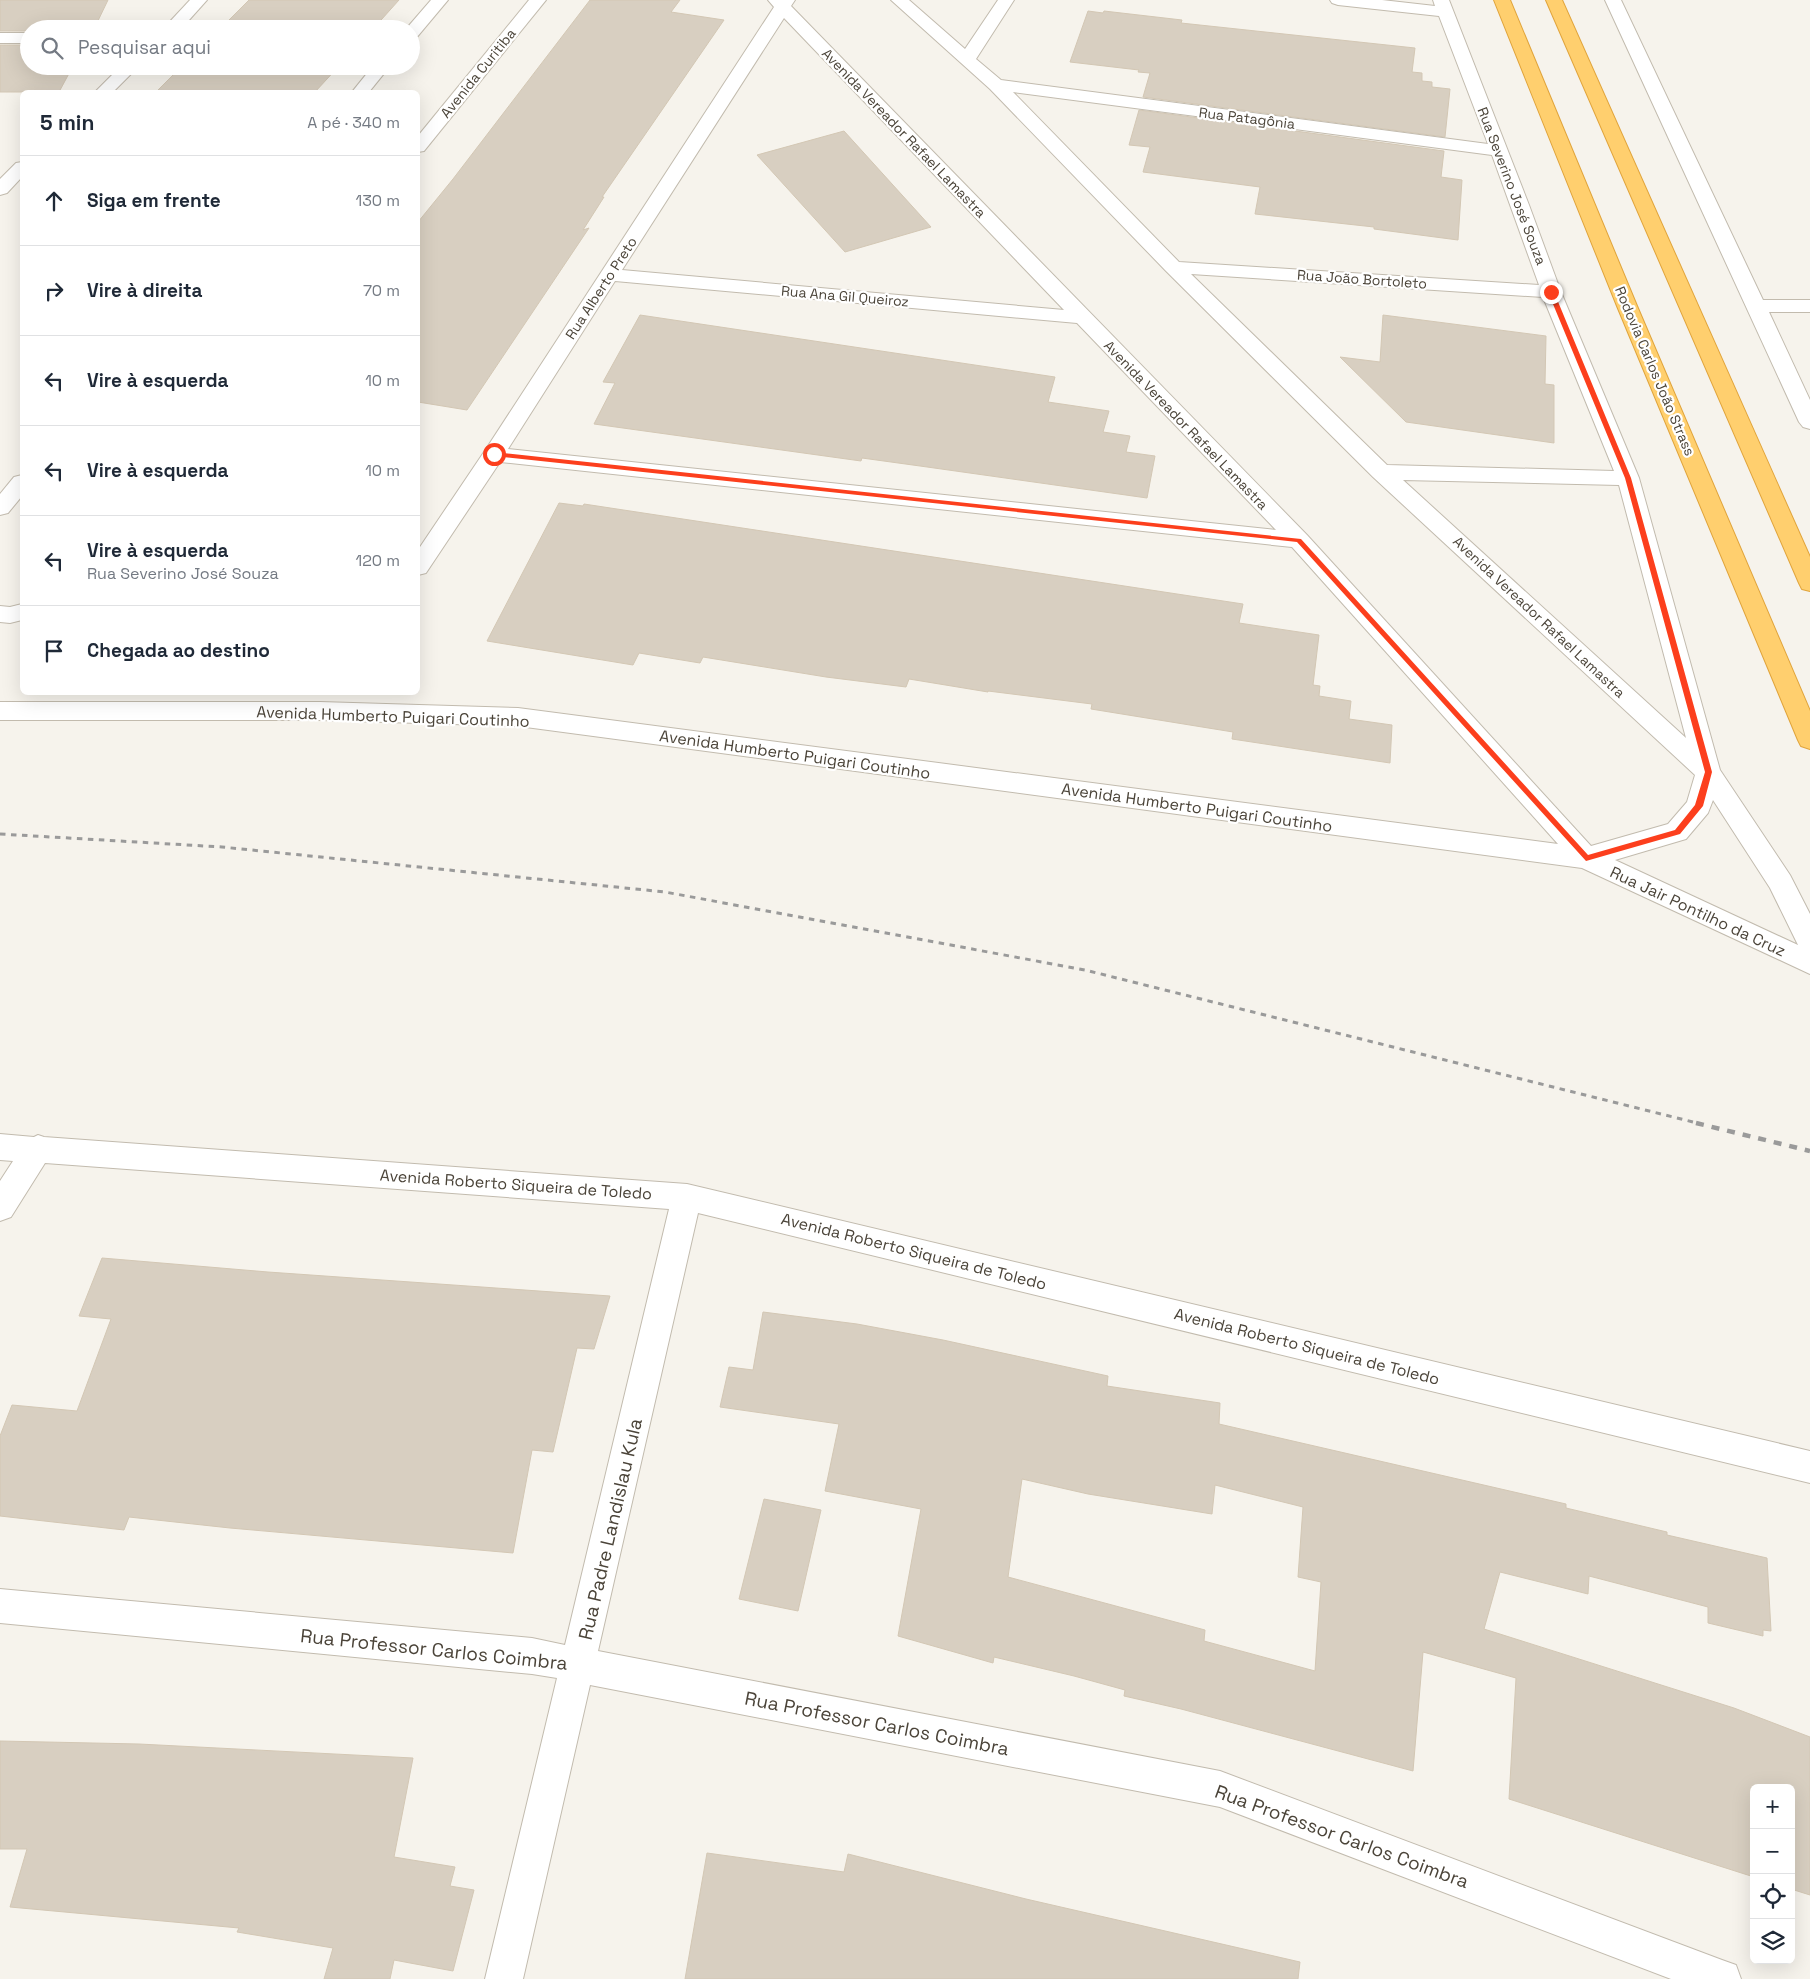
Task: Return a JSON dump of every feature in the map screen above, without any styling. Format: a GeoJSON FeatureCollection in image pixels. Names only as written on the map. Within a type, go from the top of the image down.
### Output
{"type":"FeatureCollection","features":[{"type":"Feature","properties":{"kind":"highway","name":"Rodovia Carlos João Strass"},"geometry":{"type":"LineString","coordinates":[[1502,0],[1631,315],[1810,740]]}},
{"type":"Feature","properties":{"kind":"highway"},"geometry":{"type":"LineString","coordinates":[[1554,0],[1810,583]]}},
{"type":"Feature","properties":{"kind":"street"},"geometry":{"type":"LineString","coordinates":[[180,20],[199,0]]}},
{"type":"Feature","properties":{"kind":"street"},"geometry":{"type":"LineString","coordinates":[[420,23],[440,0]]}},
{"type":"Feature","properties":{"kind":"street","name":"Avenida Curitiba"},"geometry":{"type":"LineString","coordinates":[[420,144],[538,0]]}},
{"type":"Feature","properties":{"kind":"street","name":"Avenida Vereador Rafael Lamastra"},"geometry":{"type":"LineString","coordinates":[[899,0],[996,85],[1173,267],[1381,472],[1708,772]]}},
{"type":"Feature","properties":{"kind":"street"},"geometry":{"type":"LineString","coordinates":[[967,60],[1006,0]]}},
{"type":"Feature","properties":{"kind":"street"},"geometry":{"type":"LineString","coordinates":[[1338,0],[1443,6]]}},
{"type":"Feature","properties":{"kind":"street"},"geometry":{"type":"LineString","coordinates":[[1613,0],[1810,422]]}},
{"type":"Feature","properties":{"kind":"street","name":"Avenida Vereador Rafael Lamastra"},"geometry":{"type":"LineString","coordinates":[[782,3],[1081,317],[1299,540],[1586,858]]}},
{"type":"Feature","properties":{"kind":"street","name":"Rua Alberto Preto"},"geometry":{"type":"LineString","coordinates":[[420,564],[610,275],[782,3]]}},
{"type":"Feature","properties":{"kind":"street","name":"Rua Severino José Souza"},"geometry":{"type":"LineString","coordinates":[[1443,6],[1551,292],[1628,478],[1708,772]]}},
{"type":"Feature","properties":{"kind":"street"},"geometry":{"type":"LineString","coordinates":[[0,38],[20,38]]}},
{"type":"Feature","properties":{"kind":"street"},"geometry":{"type":"LineString","coordinates":[[105,90],[121,75]]}},
{"type":"Feature","properties":{"kind":"street"},"geometry":{"type":"LineString","coordinates":[[362,90],[374,75]]}},
{"type":"Feature","properties":{"kind":"street","name":"Rua Patagônia"},"geometry":{"type":"LineString","coordinates":[[996,85],[1499,151]]}},
{"type":"Feature","properties":{"kind":"street"},"geometry":{"type":"LineString","coordinates":[[0,165],[20,166]]}},
{"type":"Feature","properties":{"kind":"street"},"geometry":{"type":"LineString","coordinates":[[0,188],[20,168]]}},
{"type":"Feature","properties":{"kind":"street","name":"Rua João Bortoleto"},"geometry":{"type":"LineString","coordinates":[[1173,267],[1551,292]]}},
{"type":"Feature","properties":{"kind":"street","name":"Rua Ana Gil Queiroz"},"geometry":{"type":"LineString","coordinates":[[610,275],[1081,317]]}},
{"type":"Feature","properties":{"kind":"street"},"geometry":{"type":"LineString","coordinates":[[1755,306],[1810,306]]}},
{"type":"Feature","properties":{"kind":"street"},"geometry":{"type":"LineString","coordinates":[[494,454],[1299,540]]}},
{"type":"Feature","properties":{"kind":"street"},"geometry":{"type":"LineString","coordinates":[[1381,472],[1628,478]]}},
{"type":"Feature","properties":{"kind":"street"},"geometry":{"type":"LineString","coordinates":[[0,508],[20,484]]}},
{"type":"Feature","properties":{"kind":"street"},"geometry":{"type":"LineString","coordinates":[[0,614],[10,615],[20,612]]}},
{"type":"Feature","properties":{"kind":"street","name":"Avenida Humberto Puigari Coutinho"},"geometry":{"type":"LineString","coordinates":[[0,712],[326,702],[518,717],[1586,858]]}},
{"type":"Feature","properties":{"kind":"street"},"geometry":{"type":"LineString","coordinates":[[1586,858],[1677,832],[1699,806],[1708,772]]}},
{"type":"Feature","properties":{"kind":"street","name":"Rua Jair Pontilho da Cruz"},"geometry":{"type":"LineString","coordinates":[[1708,772],[1781,882],[1810,942]]}},
{"type":"Feature","properties":{"kind":"street","name":"Rua Jair Pontilho da Cruz"},"geometry":{"type":"LineString","coordinates":[[1586,858],[1810,963]]}},
{"type":"Feature","properties":{"kind":"street","name":"Avenida Roberto Siqueira de Toledo"},"geometry":{"type":"LineString","coordinates":[[0,1146],[687,1197],[1810,1467]]}},
{"type":"Feature","properties":{"kind":"street"},"geometry":{"type":"LineString","coordinates":[[0,1207],[38,1148]]}},
{"type":"Feature","properties":{"kind":"street","name":"Rua Padre Landislau Kula"},"geometry":{"type":"LineString","coordinates":[[504,1979],[687,1197]]}},
{"type":"Feature","properties":{"kind":"street","name":"Rua Professor Carlos Coimbra"},"geometry":{"type":"LineString","coordinates":[[0,1606],[532,1656],[1220,1789],[1722,1979]]}},
{"type":"Feature","properties":{"kind":"building"},"geometry":{"type":"Polygon","coordinates":[[[0,0],[108,0],[98,20],[20,20],[20,31],[0,31],[0,0]]]}},
{"type":"Feature","properties":{"kind":"building"},"geometry":{"type":"Polygon","coordinates":[[[249,0],[399,0],[381,20],[229,20],[249,0]]]}},
{"type":"Feature","properties":{"kind":"building"},"geometry":{"type":"Polygon","coordinates":[[[590,0],[680,0],[671,12],[724,20],[602,197],[604,197],[583,230],[589,228],[467,410],[420,402],[420,220],[590,0]]]}},
{"type":"Feature","properties":{"kind":"building"},"geometry":{"type":"Polygon","coordinates":[[[1088,11],[1103,13],[1104,11],[1182,20],[1181,23],[1415,48],[1412,72],[1422,73],[1422,81],[1432,82],[1432,87],[1450,89],[1445,137],[1143,97],[1150,73],[1070,62],[1088,11]]]}},
{"type":"Feature","properties":{"kind":"building"},"geometry":{"type":"Polygon","coordinates":[[[0,45],[20,45],[20,75],[68,75],[60,90],[0,92],[0,45]]]}},
{"type":"Feature","properties":{"kind":"building"},"geometry":{"type":"Polygon","coordinates":[[[173,75],[331,75],[317,90],[158,90],[173,75]]]}},
{"type":"Feature","properties":{"kind":"building"},"geometry":{"type":"Polygon","coordinates":[[[1139,110],[1444,151],[1441,177],[1462,180],[1458,240],[1374,229],[1374,227],[1255,214],[1260,187],[1143,172],[1150,147],[1129,145],[1139,110]]]}},
{"type":"Feature","properties":{"kind":"building"},"geometry":{"type":"Polygon","coordinates":[[[844,131],[931,227],[845,252],[757,155],[844,131]]]}},
{"type":"Feature","properties":{"kind":"building"},"geometry":{"type":"Polygon","coordinates":[[[640,315],[1055,377],[1048,402],[1109,411],[1103,432],[1130,436],[1126,452],[1155,456],[1147,498],[862,458],[861,461],[594,424],[615,383],[603,382],[640,315]]]}},
{"type":"Feature","properties":{"kind":"building"},"geometry":{"type":"Polygon","coordinates":[[[1383,315],[1546,336],[1545,384],[1554,385],[1554,443],[1406,422],[1340,357],[1380,362],[1383,315]]]}},
{"type":"Feature","properties":{"kind":"building"},"geometry":{"type":"Polygon","coordinates":[[[559,503],[583,506],[584,504],[1243,604],[1239,623],[1319,635],[1313,685],[1320,686],[1319,696],[1351,701],[1349,719],[1392,725],[1390,763],[1232,739],[1233,732],[1091,709],[1092,704],[988,692],[909,679],[906,687],[826,677],[703,657],[700,663],[639,653],[633,665],[487,641],[559,503]]]}},
{"type":"Feature","properties":{"kind":"building"},"geometry":{"type":"Polygon","coordinates":[[[102,1258],[268,1272],[610,1296],[594,1349],[577,1348],[553,1452],[532,1450],[513,1553],[230,1528],[129,1517],[124,1530],[0,1516],[0,1436],[12,1405],[77,1411],[111,1319],[79,1316],[102,1258]]]}},
{"type":"Feature","properties":{"kind":"building"},"geometry":{"type":"Polygon","coordinates":[[[763,1312],[857,1324],[943,1340],[1108,1376],[1107,1386],[1220,1403],[1219,1424],[1566,1504],[1566,1508],[1667,1532],[1667,1535],[1767,1558],[1771,1631],[1763,1630],[1763,1636],[1708,1623],[1708,1607],[1589,1576],[1588,1594],[1500,1572],[1484,1629],[1734,1708],[1810,1737],[1810,1895],[1795,1890],[1795,1784],[1750,1784],[1750,1876],[1509,1799],[1516,1678],[1423,1652],[1413,1771],[1181,1709],[1124,1696],[1125,1690],[1074,1676],[994,1657],[993,1663],[898,1636],[921,1509],[825,1491],[839,1424],[720,1407],[729,1367],[753,1370],[763,1312]],[[1022,1479],[1008,1577],[1205,1630],[1204,1641],[1315,1671],[1321,1582],[1298,1577],[1303,1507],[1215,1485],[1212,1514],[1088,1494],[1022,1479]]]}},
{"type":"Feature","properties":{"kind":"building"},"geometry":{"type":"Polygon","coordinates":[[[764,1499],[821,1510],[798,1611],[739,1599],[764,1499]]]}},
{"type":"Feature","properties":{"kind":"building"},"geometry":{"type":"Polygon","coordinates":[[[0,1741],[139,1744],[413,1758],[394,1857],[455,1867],[450,1886],[474,1890],[453,1971],[394,1960],[390,1979],[324,1979],[333,1948],[237,1932],[239,1928],[10,1907],[27,1849],[0,1849],[0,1741]]]}},
{"type":"Feature","properties":{"kind":"building"},"geometry":{"type":"Polygon","coordinates":[[[707,1853],[844,1872],[848,1854],[1026,1899],[1300,1962],[1298,1979],[685,1979],[707,1853]]]}},
{"type":"Feature","properties":{"kind":"railway"},"geometry":{"type":"LineString","coordinates":[[0,834],[222,847],[665,892],[1085,970],[1701,1124]]}},
{"type":"Feature","properties":{"kind":"railway"},"geometry":{"type":"LineString","coordinates":[[1696,1123],[1810,1151]]}},
{"type":"Feature","properties":{"kind":"route"},"geometry":{"type":"LineString","coordinates":[[494,454],[1299,540],[1586,858],[1677,832],[1699,806],[1708,772],[1628,478],[1551,292]]}}]}
